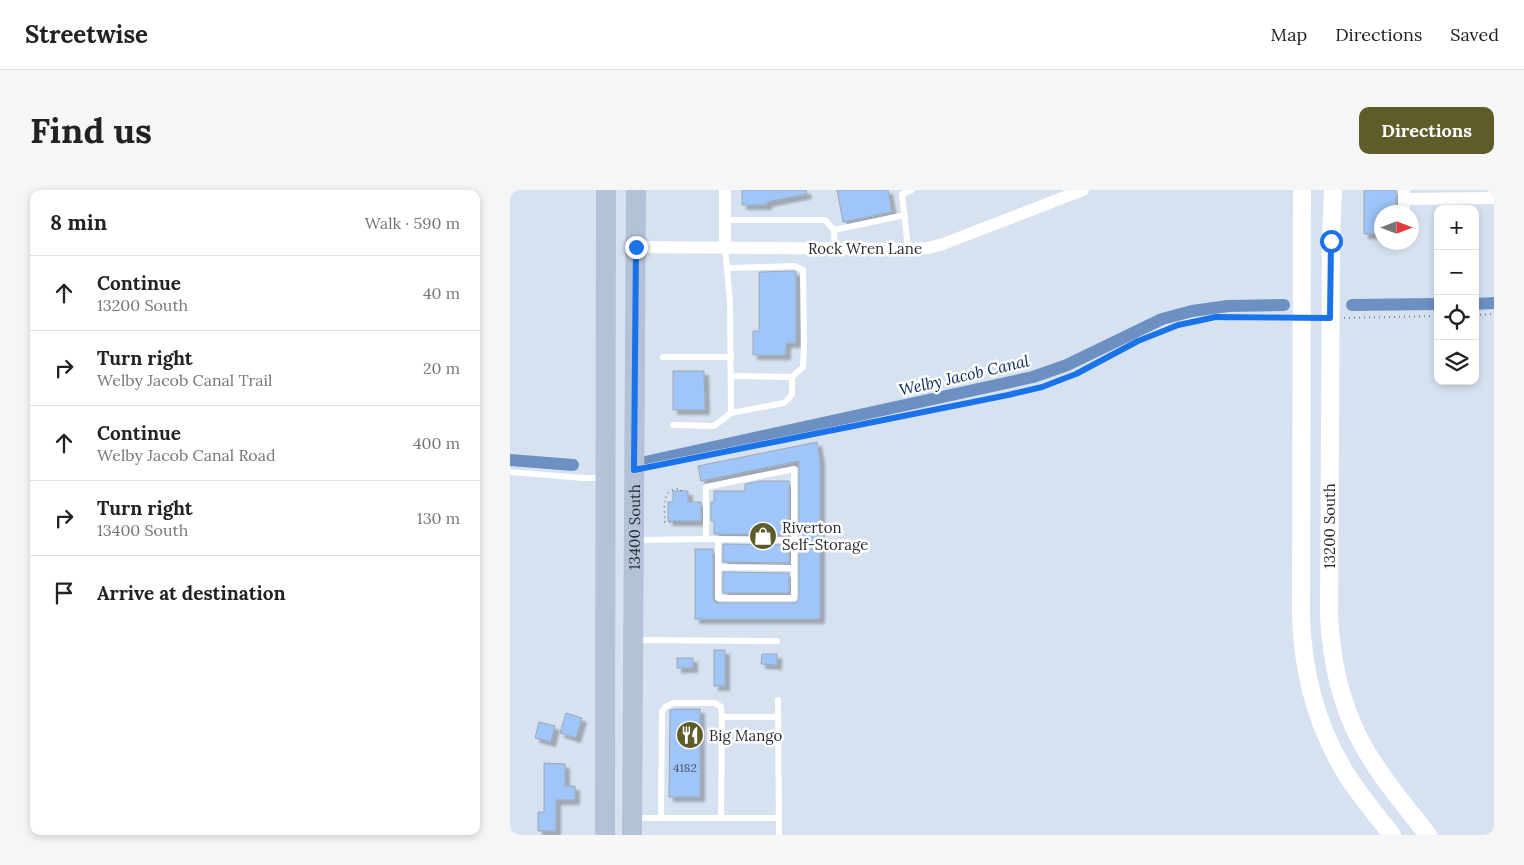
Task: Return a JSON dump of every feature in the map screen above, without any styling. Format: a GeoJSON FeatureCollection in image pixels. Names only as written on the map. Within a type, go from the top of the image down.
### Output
{"type":"FeatureCollection","features":[{"type":"Feature","properties":{"kind":"main road","name":"13400 South"},"geometry":{"type":"LineString","coordinates":[[605,835],[606,190]]}},
{"type":"Feature","properties":{"kind":"main road","name":"13400 South"},"geometry":{"type":"LineString","coordinates":[[632,826],[636,190]]}},
{"type":"Feature","properties":{"kind":"street"},"geometry":{"type":"LineString","coordinates":[[725,190],[725,248]]}},
{"type":"Feature","properties":{"kind":"street","name":"Rock Wren Lane"},"geometry":{"type":"LineString","coordinates":[[636,247],[928,248],[1083,190]]}},
{"type":"Feature","properties":{"kind":"street","name":"13200 South"},"geometry":{"type":"LineString","coordinates":[[1302,190],[1301,617],[1304,661],[1308,682],[1319,717],[1333,750],[1350,780],[1392,835]]}},
{"type":"Feature","properties":{"kind":"street","name":"13200 South"},"geometry":{"type":"LineString","coordinates":[[1333,190],[1330,318],[1329,615],[1331,650],[1344,702],[1359,738],[1382,776],[1428,835]]}},
{"type":"Feature","properties":{"kind":"street"},"geometry":{"type":"LineString","coordinates":[[1404,194],[1494,198]]}},
{"type":"Feature","properties":{"kind":"lane"},"geometry":{"type":"LineString","coordinates":[[908,249],[902,194],[912,190]]}},
{"type":"Feature","properties":{"kind":"lane"},"geometry":{"type":"LineString","coordinates":[[834,230],[904,215]]}},
{"type":"Feature","properties":{"kind":"lane"},"geometry":{"type":"LineString","coordinates":[[725,220],[825,220],[834,230],[835,249]]}},
{"type":"Feature","properties":{"kind":"lane"},"geometry":{"type":"LineString","coordinates":[[725,248],[730,302],[731,413]]}},
{"type":"Feature","properties":{"kind":"lane"},"geometry":{"type":"LineString","coordinates":[[727,268],[795,266],[803,270],[803,367],[792,377],[731,376]]}},
{"type":"Feature","properties":{"kind":"lane"},"geometry":{"type":"LineString","coordinates":[[634,470],[1042,387],[1076,374],[1138,341],[1178,325],[1216,317],[1302,318]]}},
{"type":"Feature","properties":{"kind":"lane"},"geometry":{"type":"LineString","coordinates":[[663,357],[731,357]]}},
{"type":"Feature","properties":{"kind":"lane"},"geometry":{"type":"LineString","coordinates":[[674,425],[714,426],[731,413],[784,403],[792,395],[792,377]]}},
{"type":"Feature","properties":{"kind":"lane"},"geometry":{"type":"LineString","coordinates":[[706,539],[706,487],[794,469],[794,598],[718,598],[718,539]]}},
{"type":"Feature","properties":{"kind":"lane"},"geometry":{"type":"LineString","coordinates":[[510,472],[606,478]]}},
{"type":"Feature","properties":{"kind":"lane"},"geometry":{"type":"LineString","coordinates":[[633,540],[794,540]]}},
{"type":"Feature","properties":{"kind":"lane"},"geometry":{"type":"LineString","coordinates":[[718,567],[794,568]]}},
{"type":"Feature","properties":{"kind":"lane"},"geometry":{"type":"LineString","coordinates":[[633,640],[777,641]]}},
{"type":"Feature","properties":{"kind":"lane"},"geometry":{"type":"LineString","coordinates":[[778,700],[778,835]]}},
{"type":"Feature","properties":{"kind":"lane"},"geometry":{"type":"LineString","coordinates":[[661,818],[662,711],[669,704],[674,703],[715,703],[721,707],[722,818]]}},
{"type":"Feature","properties":{"kind":"lane"},"geometry":{"type":"LineString","coordinates":[[722,717],[778,717]]}},
{"type":"Feature","properties":{"kind":"lane"},"geometry":{"type":"LineString","coordinates":[[632,826],[661,818],[778,818]]}},
{"type":"Feature","properties":{"kind":"path"},"geometry":{"type":"LineString","coordinates":[[1479,315],[1494,314]]}},
{"type":"Feature","properties":{"kind":"path"},"geometry":{"type":"LineString","coordinates":[[1330,318],[1434,316]]}},
{"type":"Feature","properties":{"kind":"path"},"geometry":{"type":"LineString","coordinates":[[681,491],[681,488],[675,488],[667,494],[665,522],[683,522]]}},
{"type":"Feature","properties":{"kind":"building"},"geometry":{"type":"Polygon","coordinates":[[[742,190],[806,190],[807,194],[767,202],[767,205],[742,205],[742,190]]]}},
{"type":"Feature","properties":{"kind":"building"},"geometry":{"type":"Polygon","coordinates":[[[837,190],[888,190],[892,212],[843,222],[837,190]]]}},
{"type":"Feature","properties":{"kind":"building"},"geometry":{"type":"Polygon","coordinates":[[[1364,190],[1396,190],[1396,205],[1374,205],[1374,234],[1364,234],[1364,190]]]}},
{"type":"Feature","properties":{"kind":"building"},"geometry":{"type":"Polygon","coordinates":[[[759,272],[796,272],[796,343],[786,343],[786,355],[753,355],[753,331],[759,331],[759,272]]]}},
{"type":"Feature","properties":{"kind":"building"},"geometry":{"type":"Polygon","coordinates":[[[673,371],[704,371],[705,410],[673,410],[673,371]]]}},
{"type":"Feature","properties":{"kind":"building"},"geometry":{"type":"Polygon","coordinates":[[[817,442],[820,459],[820,619],[695,619],[695,549],[713,549],[713,598],[716,603],[794,603],[799,598],[799,461],[701,481],[698,466],[817,442]]]}},
{"type":"Feature","properties":{"kind":"building"},"geometry":{"type":"Polygon","coordinates":[[[760,481],[789,481],[789,535],[714,534],[714,521],[711,521],[711,502],[714,502],[714,491],[745,491],[745,484],[760,481]]]}},
{"type":"Feature","properties":{"kind":"building"},"geometry":{"type":"Polygon","coordinates":[[[673,491],[688,491],[688,502],[701,502],[701,521],[668,521],[668,502],[673,502],[673,491]]]}},
{"type":"Feature","properties":{"kind":"building"},"geometry":{"type":"Polygon","coordinates":[[[723,544],[789,545],[789,563],[723,562],[723,544]]]}},
{"type":"Feature","properties":{"kind":"building"},"geometry":{"type":"Polygon","coordinates":[[[723,572],[789,573],[789,593],[723,593],[723,572]]]}},
{"type":"Feature","properties":{"kind":"building"},"geometry":{"type":"Polygon","coordinates":[[[714,650],[725,650],[725,686],[714,686],[714,650]]]}},
{"type":"Feature","properties":{"kind":"building"},"geometry":{"type":"Polygon","coordinates":[[[762,654],[777,654],[777,665],[761,664],[762,654]]]}},
{"type":"Feature","properties":{"kind":"building"},"geometry":{"type":"Polygon","coordinates":[[[677,658],[693,658],[693,668],[677,668],[677,658]]]}},
{"type":"Feature","properties":{"kind":"building"},"geometry":{"type":"Polygon","coordinates":[[[700,709],[700,797],[669,797],[670,710],[700,709]]]}},
{"type":"Feature","properties":{"kind":"building"},"geometry":{"type":"Polygon","coordinates":[[[566,713],[582,718],[576,738],[560,733],[566,713]]]}},
{"type":"Feature","properties":{"kind":"building"},"geometry":{"type":"Polygon","coordinates":[[[539,722],[555,726],[551,742],[535,738],[539,722]]]}},
{"type":"Feature","properties":{"kind":"building"},"geometry":{"type":"Polygon","coordinates":[[[544,763],[565,764],[565,786],[575,786],[575,800],[556,800],[556,831],[538,831],[538,812],[544,812],[544,763]]]}},
{"type":"Feature","properties":{"kind":"waterway","name":"Welby Jacob Canal"},"geometry":{"type":"LineString","coordinates":[[1479,304],[1494,303]]}},
{"type":"Feature","properties":{"kind":"waterway","name":"Welby Jacob Canal"},"geometry":{"type":"LineString","coordinates":[[1352,305],[1434,304]]}},
{"type":"Feature","properties":{"kind":"waterway","name":"Welby Jacob Canal"},"geometry":{"type":"LineString","coordinates":[[645,462],[1033,377],[1067,365],[1162,319],[1192,311],[1228,306],[1284,305]]}},
{"type":"Feature","properties":{"kind":"waterway","name":"Welby Jacob Canal"},"geometry":{"type":"LineString","coordinates":[[510,460],[573,465]]}},
{"type":"Feature","properties":{"kind":"place","name":"Riverton Self-Storage"},"geometry":{"type":"Point","coordinates":[763,536]}},
{"type":"Feature","properties":{"kind":"place","name":"Big Mango"},"geometry":{"type":"Point","coordinates":[690,735]}},
{"type":"Feature","properties":{"kind":"route"},"geometry":{"type":"LineString","coordinates":[[636,247],[634,470],[1042,387],[1076,374],[1138,341],[1178,325],[1216,317],[1330,318],[1331,241]]}}]}
